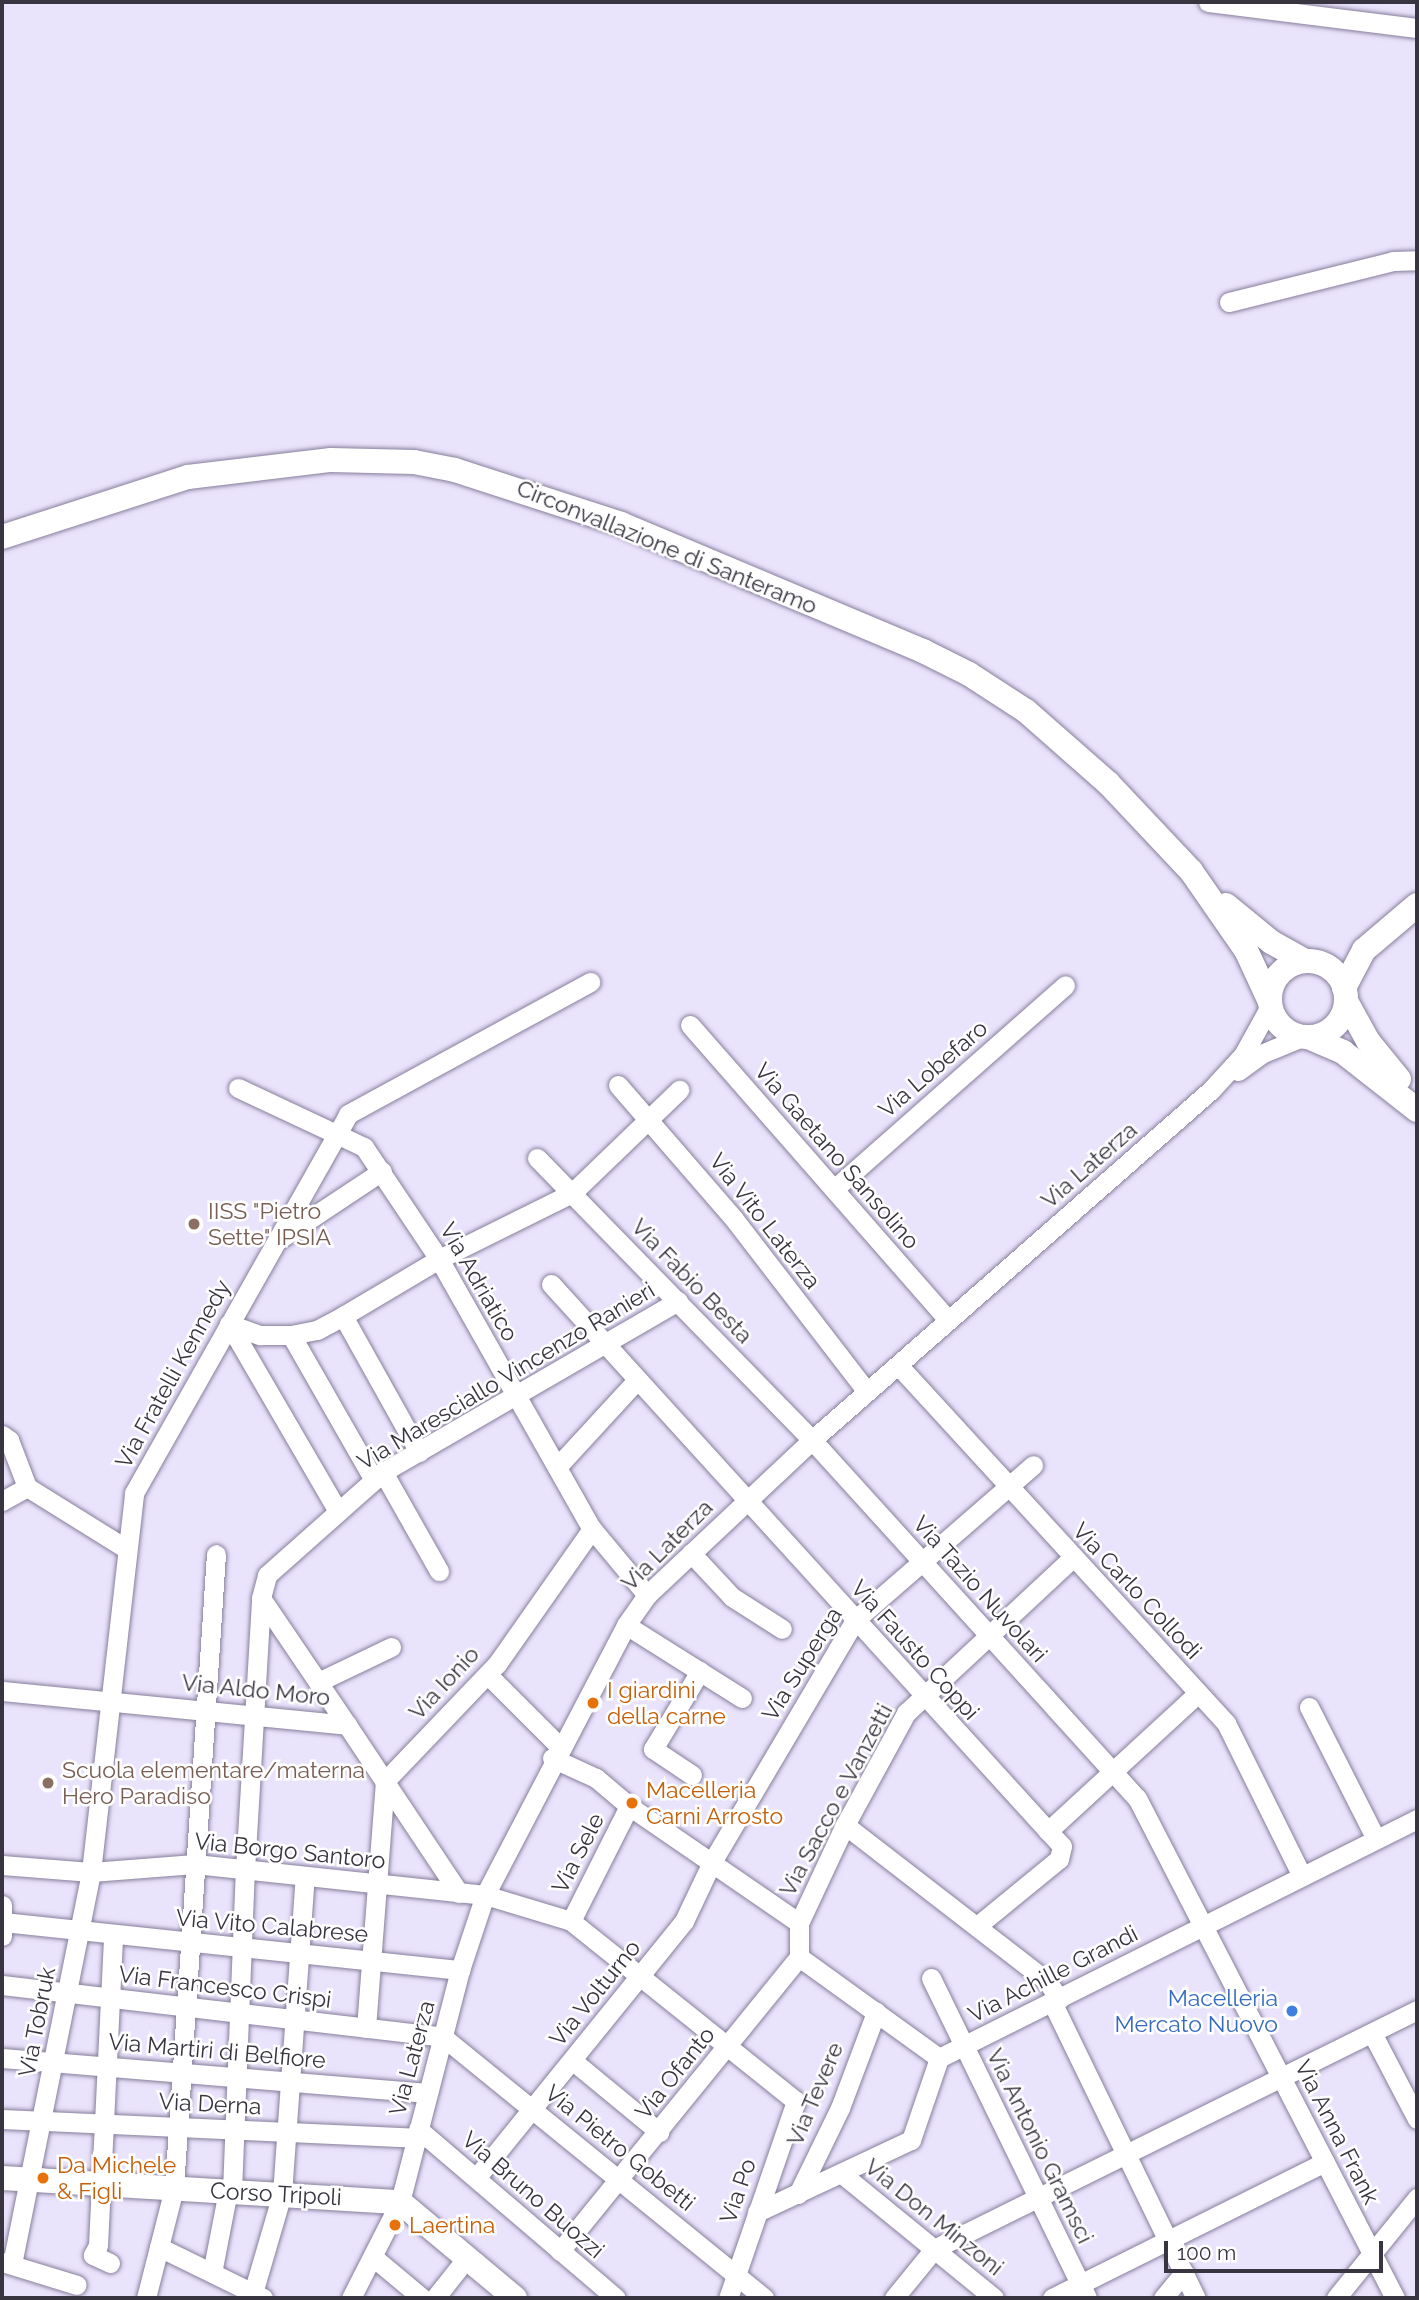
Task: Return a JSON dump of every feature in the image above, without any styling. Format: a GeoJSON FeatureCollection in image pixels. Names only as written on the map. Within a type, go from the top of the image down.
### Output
{"type":"FeatureCollection","features":[{"type":"Feature","properties":{"kind":"main road","name":"Circonvallazione di Santeramo"},"geometry":{"type":"LineString","coordinates":[[62,517],[152,486],[258,466],[373,459],[414,462],[489,477],[621,524],[969,674],[1073,750],[1191,871],[1247,924],[1308,961]]}},
{"type":"Feature","properties":{"kind":"main road"},"geometry":{"type":"LineString","coordinates":[[2,537],[62,517]]}},
{"type":"Feature","properties":{"kind":"main road"},"geometry":{"type":"LineString","coordinates":[[2,551],[62,517]]}},
{"type":"Feature","properties":{"kind":"main road","name":"Circonvallazione di Santeramo"},"geometry":{"type":"LineString","coordinates":[[1191,871],[1246,950],[1270,1004]]}},
{"type":"Feature","properties":{"kind":"main road"},"geometry":{"type":"LineString","coordinates":[[1305,1037],[1329,1031],[1360,957],[1417,905]]}},
{"type":"Feature","properties":{"kind":"main road"},"geometry":{"type":"LineString","coordinates":[[1378,939],[1339,956],[1293,964],[1275,979],[1270,1004],[1281,1026],[1343,1052],[1417,1110]]}},
{"type":"Feature","properties":{"kind":"main road"},"geometry":{"type":"LineString","coordinates":[[1308,961],[1332,970],[1378,1056],[1417,1101]]}},
{"type":"Feature","properties":{"kind":"main road","name":"Corso Tripoli"},"geometry":{"type":"LineString","coordinates":[[2,2178],[400,2202]]}},
{"type":"Feature","properties":{"kind":"main road"},"geometry":{"type":"LineString","coordinates":[[400,2202],[465,2260],[514,2298]]}},
{"type":"Feature","properties":{"kind":"street"},"geometry":{"type":"LineString","coordinates":[[1208,2],[1417,28]]}},
{"type":"Feature","properties":{"kind":"street"},"geometry":{"type":"LineString","coordinates":[[1229,302],[1393,261],[1417,260]]}},
{"type":"Feature","properties":{"kind":"street","name":"Via Fratelli Kennedy"},"geometry":{"type":"LineString","coordinates":[[91,1872],[125,1548],[134,1493],[348,1114],[590,982]]}},
{"type":"Feature","properties":{"kind":"street","name":"Via Lobefaro"},"geometry":{"type":"LineString","coordinates":[[834,1189],[1065,985]]}},
{"type":"Feature","properties":{"kind":"street"},"geometry":{"type":"LineString","coordinates":[[1211,1090],[1243,1055],[1270,1004]]}},
{"type":"Feature","properties":{"kind":"street","name":"Via Gaetano Sansolino"},"geometry":{"type":"LineString","coordinates":[[690,1025],[948,1320]]}},
{"type":"Feature","properties":{"kind":"street"},"geometry":{"type":"LineString","coordinates":[[1211,1090],[1261,1054],[1305,1037]]}},
{"type":"Feature","properties":{"kind":"street","name":"Via Vito Laterza"},"geometry":{"type":"LineString","coordinates":[[618,1084],[650,1116],[867,1392]]}},
{"type":"Feature","properties":{"kind":"street","name":"Via Adriatico"},"geometry":{"type":"LineString","coordinates":[[238,1088],[337,1132],[364,1147],[439,1259],[592,1529],[647,1595]]}},
{"type":"Feature","properties":{"kind":"street"},"geometry":{"type":"LineString","coordinates":[[229,1324],[260,1335],[291,1335],[317,1330],[439,1259],[572,1194],[679,1090]]}},
{"type":"Feature","properties":{"kind":"street","name":"Via Laterza"},"geometry":{"type":"LineString","coordinates":[[351,2298],[400,2202],[460,1970],[485,1895],[556,1752],[625,1625],[647,1595],[812,1440],[1211,1090]]}},
{"type":"Feature","properties":{"kind":"street","name":"Via Fabio Besta"},"geometry":{"type":"LineString","coordinates":[[537,1158],[812,1440]]}},
{"type":"Feature","properties":{"kind":"street"},"geometry":{"type":"LineString","coordinates":[[277,1240],[382,1171]]}},
{"type":"Feature","properties":{"kind":"street","name":"Via Fausto Coppi"},"geometry":{"type":"LineString","coordinates":[[551,1284],[636,1381],[1048,1831]]}},
{"type":"Feature","properties":{"kind":"street","name":"Via Maresciallo Vincenzo Ranieri"},"geometry":{"type":"LineString","coordinates":[[212,2273],[230,2191],[261,1598],[273,1565],[379,1476],[678,1301]]}},
{"type":"Feature","properties":{"kind":"street"},"geometry":{"type":"LineString","coordinates":[[343,1316],[419,1452]]}},
{"type":"Feature","properties":{"kind":"street"},"geometry":{"type":"LineString","coordinates":[[229,1324],[338,1511]]}},
{"type":"Feature","properties":{"kind":"street"},"geometry":{"type":"LineString","coordinates":[[291,1335],[439,1571]]}},
{"type":"Feature","properties":{"kind":"street","name":"Via Carlo Collodi"},"geometry":{"type":"LineString","coordinates":[[898,1366],[1226,1723],[1302,1877]]}},
{"type":"Feature","properties":{"kind":"street"},"geometry":{"type":"LineString","coordinates":[[557,1467],[636,1381]]}},
{"type":"Feature","properties":{"kind":"street"},"geometry":{"type":"LineString","coordinates":[[2,1435],[9,1440],[27,1486],[125,1548]]}},
{"type":"Feature","properties":{"kind":"street","name":"Via Tazio Nuvolari"},"geometry":{"type":"LineString","coordinates":[[812,1440],[1112,1770]]}},
{"type":"Feature","properties":{"kind":"street","name":"Via Superga"},"geometry":{"type":"LineString","coordinates":[[712,1862],[855,1620],[1033,1465]]}},
{"type":"Feature","properties":{"kind":"street"},"geometry":{"type":"LineString","coordinates":[[2,1501],[27,1486]]}},
{"type":"Feature","properties":{"kind":"street","name":"Via Ionio"},"geometry":{"type":"LineString","coordinates":[[385,1781],[497,1664],[592,1529]]}},
{"type":"Feature","properties":{"kind":"street"},"geometry":{"type":"LineString","coordinates":[[691,1553],[732,1597],[782,1629]]}},
{"type":"Feature","properties":{"kind":"street"},"geometry":{"type":"LineString","coordinates":[[146,2298],[174,2188],[216,1554]]}},
{"type":"Feature","properties":{"kind":"street","name":"Via Sacco e Vanzetti"},"geometry":{"type":"LineString","coordinates":[[799,1923],[845,1825],[906,1713],[922,1694],[1072,1558]]}},
{"type":"Feature","properties":{"kind":"street"},"geometry":{"type":"LineString","coordinates":[[261,1598],[347,1725]]}},
{"type":"Feature","properties":{"kind":"street"},"geometry":{"type":"LineString","coordinates":[[625,1625],[742,1698]]}},
{"type":"Feature","properties":{"kind":"street"},"geometry":{"type":"LineString","coordinates":[[317,1682],[390,1647]]}},
{"type":"Feature","properties":{"kind":"street"},"geometry":{"type":"LineString","coordinates":[[692,1775],[653,1749],[700,1671]]}},
{"type":"Feature","properties":{"kind":"street"},"geometry":{"type":"LineString","coordinates":[[494,1681],[556,1752],[596,1778],[629,1806],[799,1923],[799,1958],[939,2058],[911,2140],[757,2212]]}},
{"type":"Feature","properties":{"kind":"street","name":"Via Aldo Moro"},"geometry":{"type":"LineString","coordinates":[[2,1691],[347,1725],[459,1893]]}},
{"type":"Feature","properties":{"kind":"street"},"geometry":{"type":"LineString","coordinates":[[976,1926],[1059,1859],[1062,1846],[1048,1831],[1198,1693]]}},
{"type":"Feature","properties":{"kind":"street"},"geometry":{"type":"LineString","coordinates":[[1309,1707],[1376,1839]]}},
{"type":"Feature","properties":{"kind":"street","name":"Via Anna Frank"},"geometry":{"type":"LineString","coordinates":[[1112,1770],[1137,1798],[1395,2298]]}},
{"type":"Feature","properties":{"kind":"street"},"geometry":{"type":"LineString","coordinates":[[366,2028],[374,1884],[385,1781]]}},
{"type":"Feature","properties":{"kind":"street","name":"Via Sele"},"geometry":{"type":"LineString","coordinates":[[571,1921],[629,1806]]}},
{"type":"Feature","properties":{"kind":"street","name":"Via Achille Grandi"},"geometry":{"type":"LineString","coordinates":[[939,2058],[1417,1819]]}},
{"type":"Feature","properties":{"kind":"street"},"geometry":{"type":"LineString","coordinates":[[845,1825],[1047,1981],[1196,2298]]}},
{"type":"Feature","properties":{"kind":"street","name":"Via Volturno"},"geometry":{"type":"LineString","coordinates":[[477,2178],[684,1921],[712,1862]]}},
{"type":"Feature","properties":{"kind":"street","name":"Via Borgo Santoro"},"geometry":{"type":"LineString","coordinates":[[2,1865],[91,1872],[195,1864],[485,1895],[571,1921]]}},
{"type":"Feature","properties":{"kind":"street","name":"Via Tobruk"},"geometry":{"type":"LineString","coordinates":[[7,2263],[43,2121],[91,1872]]}},
{"type":"Feature","properties":{"kind":"street"},"geometry":{"type":"LineString","coordinates":[[159,2247],[258,2296],[282,2194],[289,2132],[305,1877]]}},
{"type":"Feature","properties":{"kind":"street","name":"Via Vito Calabrese"},"geometry":{"type":"LineString","coordinates":[[2,1921],[79,1932],[460,1970]]}},
{"type":"Feature","properties":{"kind":"street"},"geometry":{"type":"LineString","coordinates":[[571,1921],[729,2046]]}},
{"type":"Feature","properties":{"kind":"street"},"geometry":{"type":"LineString","coordinates":[[110,2263],[93,2255],[98,2245],[113,1935]]}},
{"type":"Feature","properties":{"kind":"street","name":"Via Ofanto"},"geometry":{"type":"LineString","coordinates":[[560,2250],[799,1958]]}},
{"type":"Feature","properties":{"kind":"street","name":"Via Antonio Gramsci"},"geometry":{"type":"LineString","coordinates":[[931,1978],[1084,2291]]}},
{"type":"Feature","properties":{"kind":"street","name":"Via Francesco Crispi"},"geometry":{"type":"LineString","coordinates":[[2,1986],[443,2037]]}},
{"type":"Feature","properties":{"kind":"street"},"geometry":{"type":"LineString","coordinates":[[894,2298],[934,2249],[1417,2010]]}},
{"type":"Feature","properties":{"kind":"street","name":"Via Tevere"},"geometry":{"type":"LineString","coordinates":[[798,2194],[840,2108],[876,2012]]}},
{"type":"Feature","properties":{"kind":"street"},"geometry":{"type":"LineString","coordinates":[[1372,2033],[1416,2115]]}},
{"type":"Feature","properties":{"kind":"street","name":"Via Pietro Gobetti"},"geometry":{"type":"LineString","coordinates":[[443,2037],[764,2298]]}},
{"type":"Feature","properties":{"kind":"street","name":"Via Po"},"geometry":{"type":"LineString","coordinates":[[729,2046],[796,2101],[729,2298]]}},
{"type":"Feature","properties":{"kind":"street","name":"Via Martiri di Belfiore"},"geometry":{"type":"LineString","coordinates":[[2,2058],[428,2093]]}},
{"type":"Feature","properties":{"kind":"street"},"geometry":{"type":"LineString","coordinates":[[573,2061],[659,2132]]}},
{"type":"Feature","properties":{"kind":"street","name":"Via Derna"},"geometry":{"type":"LineString","coordinates":[[2,2119],[289,2132],[417,2133]]}},
{"type":"Feature","properties":{"kind":"street","name":"Via Bruno Buozzi"},"geometry":{"type":"LineString","coordinates":[[417,2133],[477,2178],[616,2298]]}},
{"type":"Feature","properties":{"kind":"street"},"geometry":{"type":"LineString","coordinates":[[1052,2298],[1084,2291],[1168,2239],[1325,2162]]}},
{"type":"Feature","properties":{"kind":"street","name":"Via Don Minzoni"},"geometry":{"type":"LineString","coordinates":[[842,2174],[995,2298]]}},
{"type":"Feature","properties":{"kind":"street"},"geometry":{"type":"LineString","coordinates":[[1336,2298],[1417,2198]]}},
{"type":"Feature","properties":{"kind":"street"},"geometry":{"type":"LineString","coordinates":[[373,2258],[422,2298]]}},
{"type":"Feature","properties":{"kind":"street"},"geometry":{"type":"LineString","coordinates":[[435,2298],[465,2260]]}},
{"type":"Feature","properties":{"kind":"street"},"geometry":{"type":"LineString","coordinates":[[7,2263],[77,2285]]}},
{"type":"Feature","properties":{"kind":"street"},"geometry":{"type":"LineString","coordinates":[[1163,2298],[1184,2273]]}},
{"type":"Feature","properties":{"kind":"place","name":"IISS \"Pietro Sette\" IPSIA"},"geometry":{"type":"Point","coordinates":[194,1224]}},
{"type":"Feature","properties":{"kind":"place","name":"I giardini della carne"},"geometry":{"type":"Point","coordinates":[593,1703]}},
{"type":"Feature","properties":{"kind":"place","name":"Scuola elementare/materna Hero Paradiso"},"geometry":{"type":"Point","coordinates":[48,1783]}},
{"type":"Feature","properties":{"kind":"place","name":"Macelleria Carni Arrosto"},"geometry":{"type":"Point","coordinates":[632,1803]}},
{"type":"Feature","properties":{"kind":"place","name":"Macelleria Mercato Nuovo"},"geometry":{"type":"Point","coordinates":[1292,2011]}},
{"type":"Feature","properties":{"kind":"place","name":"Da Michele & Figli"},"geometry":{"type":"Point","coordinates":[43,2178]}},
{"type":"Feature","properties":{"kind":"place","name":"Laertina"},"geometry":{"type":"Point","coordinates":[395,2225]}}]}
